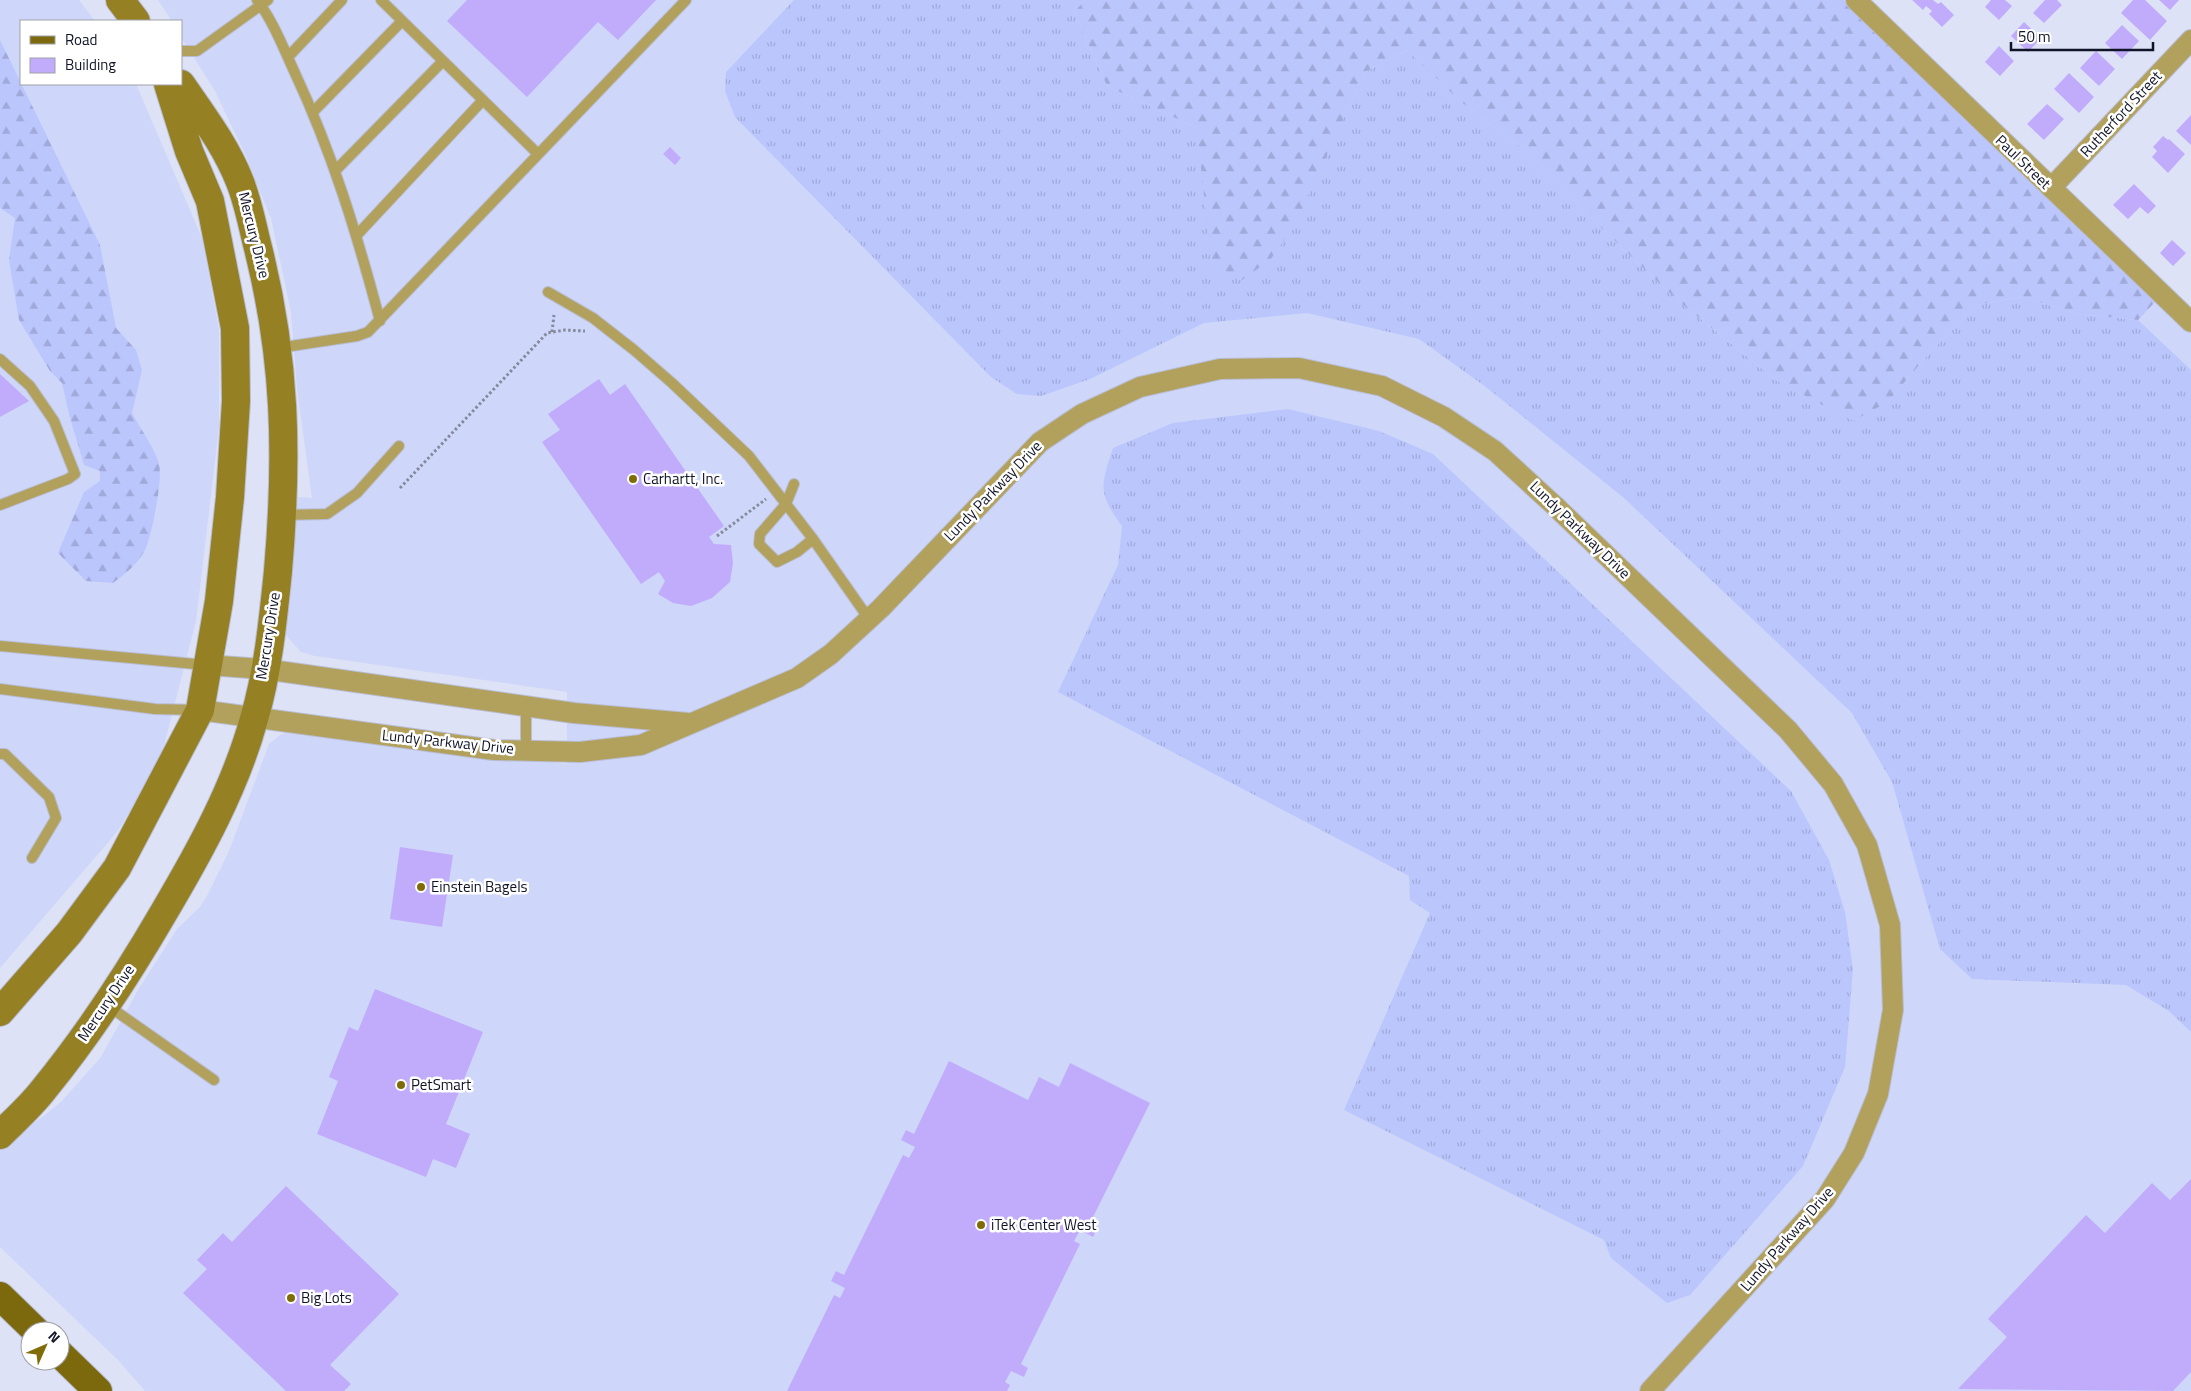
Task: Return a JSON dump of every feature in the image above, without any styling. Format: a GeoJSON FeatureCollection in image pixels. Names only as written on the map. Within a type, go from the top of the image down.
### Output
{"type":"FeatureCollection","features":[{"type":"Feature","properties":{"kind":"main road"},"geometry":{"type":"LineString","coordinates":[[0,1296],[26,1321]]}},
{"type":"Feature","properties":{"kind":"main road"},"geometry":{"type":"LineString","coordinates":[[70,1364],[98,1391]]}},
{"type":"Feature","properties":{"kind":"street"},"geometry":{"type":"LineString","coordinates":[[120,0],[135,20]]}},
{"type":"Feature","properties":{"kind":"street","name":"Paul Street"},"geometry":{"type":"LineString","coordinates":[[1856,0],[2191,322]]}},
{"type":"Feature","properties":{"kind":"street","name":"Rutherford Street"},"geometry":{"type":"LineString","coordinates":[[2051,188],[2191,40]]}},
{"type":"Feature","properties":{"kind":"street"},"geometry":{"type":"LineString","coordinates":[[0,1012],[69,933],[117,868],[200,710],[219,601],[230,497],[236,401],[235,328],[210,201],[190,151],[168,85]]}},
{"type":"Feature","properties":{"kind":"street","name":"Mercury Drive"},"geometry":{"type":"LineString","coordinates":[[0,1135],[43,1092],[106,1004],[202,846],[234,779],[255,718],[264,669],[274,609],[285,464],[278,348],[263,267],[241,184],[220,140],[181,85]]}},
{"type":"Feature","properties":{"kind":"street","name":"Lundy Parkway Drive"},"geometry":{"type":"LineString","coordinates":[[200,710],[494,750],[580,752],[640,745],[797,678],[831,654],[869,619],[1040,442],[1082,414],[1140,387],[1220,369],[1299,368],[1382,386],[1444,417],[1495,451],[1555,506],[1788,730],[1833,784],[1866,845],[1890,925],[1893,1010],[1878,1094],[1854,1154],[1825,1199],[1650,1391]]}},
{"type":"Feature","properties":{"kind":"street","name":"Lundy Parkway Drive"},"geometry":{"type":"LineString","coordinates":[[207,665],[264,669],[574,713],[693,723]]}},
{"type":"Feature","properties":{"kind":"lane"},"geometry":{"type":"LineString","coordinates":[[288,57],[342,0]]}},
{"type":"Feature","properties":{"kind":"lane"},"geometry":{"type":"LineString","coordinates":[[381,0],[538,154]]}},
{"type":"Feature","properties":{"kind":"lane"},"geometry":{"type":"LineString","coordinates":[[278,348],[357,336],[368,332],[686,0]]}},
{"type":"Feature","properties":{"kind":"lane"},"geometry":{"type":"LineString","coordinates":[[182,51],[197,51],[262,2],[313,112],[336,170],[357,235],[380,321]]}},
{"type":"Feature","properties":{"kind":"lane"},"geometry":{"type":"LineString","coordinates":[[313,112],[402,21]]}},
{"type":"Feature","properties":{"kind":"lane"},"geometry":{"type":"LineString","coordinates":[[336,170],[443,61]]}},
{"type":"Feature","properties":{"kind":"lane"},"geometry":{"type":"LineString","coordinates":[[357,235],[483,100]]}},
{"type":"Feature","properties":{"kind":"lane"},"geometry":{"type":"LineString","coordinates":[[548,292],[593,318],[672,384],[749,456],[813,539],[869,619]]}},
{"type":"Feature","properties":{"kind":"lane"},"geometry":{"type":"LineString","coordinates":[[0,359],[30,386],[54,421],[75,474],[68,479],[0,505]]}},
{"type":"Feature","properties":{"kind":"lane"},"geometry":{"type":"LineString","coordinates":[[282,515],[327,514],[357,493],[399,446]]}},
{"type":"Feature","properties":{"kind":"lane"},"geometry":{"type":"LineString","coordinates":[[794,484],[786,504],[760,534],[759,544],[777,562],[797,552],[813,539]]}},
{"type":"Feature","properties":{"kind":"lane"},"geometry":{"type":"LineString","coordinates":[[0,646],[207,665]]}},
{"type":"Feature","properties":{"kind":"lane"},"geometry":{"type":"LineString","coordinates":[[0,689],[155,709],[200,710]]}},
{"type":"Feature","properties":{"kind":"lane"},"geometry":{"type":"LineString","coordinates":[[526,706],[526,751]]}},
{"type":"Feature","properties":{"kind":"lane"},"geometry":{"type":"LineString","coordinates":[[0,754],[5,754],[49,797],[56,818],[32,858]]}},
{"type":"Feature","properties":{"kind":"lane"},"geometry":{"type":"LineString","coordinates":[[106,1004],[214,1080]]}},
{"type":"Feature","properties":{"kind":"path"},"geometry":{"type":"LineString","coordinates":[[552,332],[554,315]]}},
{"type":"Feature","properties":{"kind":"path"},"geometry":{"type":"LineString","coordinates":[[400,488],[543,337],[552,332],[565,330],[587,331]]}},
{"type":"Feature","properties":{"kind":"path"},"geometry":{"type":"LineString","coordinates":[[716,536],[766,499],[761,492]]}},
{"type":"Feature","properties":{"kind":"shaded area"},"geometry":{"type":"Polygon","coordinates":[[[0,0],[79,0],[94,20],[20,20],[20,85],[136,85],[202,238],[219,330],[219,427],[196,621],[160,761],[117,832],[0,968],[0,0]]]}},
{"type":"Feature","properties":{"kind":"shaded area"},"geometry":{"type":"Polygon","coordinates":[[[158,0],[1843,0],[2191,334],[2191,1391],[145,1391],[118,1360],[0,1247],[0,1149],[11,1137],[44,1116],[62,1101],[101,1057],[138,990],[177,929],[200,907],[208,894],[229,851],[269,744],[280,735],[292,731],[567,764],[567,692],[315,656],[301,652],[285,634],[284,628],[298,497],[312,498],[297,389],[291,312],[271,218],[245,154],[215,91],[182,39],[182,20],[171,20],[158,0]]]}},
{"type":"Feature","properties":{"kind":"green space"},"geometry":{"type":"Polygon","coordinates":[[[794,0],[1085,0],[1074,12],[1107,86],[1197,128],[1292,229],[1365,72],[1407,50],[1460,101],[1526,151],[1595,222],[1677,300],[1777,381],[1888,402],[1924,359],[1976,305],[2022,297],[2078,314],[2138,320],[2191,370],[2191,1032],[2169,1011],[2126,985],[1972,979],[1940,949],[1892,782],[1852,713],[1624,498],[1486,387],[1419,339],[1307,313],[1204,323],[1090,379],[1041,396],[1017,394],[991,377],[735,117],[725,91],[726,72],[794,0]]]}},
{"type":"Feature","properties":{"kind":"green space"},"geometry":{"type":"Polygon","coordinates":[[[1085,0],[1844,0],[2156,301],[2138,320],[2078,314],[2022,297],[1976,305],[1924,359],[1888,402],[1853,421],[1777,381],[1677,300],[1595,222],[1526,151],[1460,101],[1407,50],[1365,72],[1293,229],[1270,260],[1242,280],[1212,274],[1197,128],[1107,86],[1074,12],[1085,0]]]}},
{"type":"Feature","properties":{"kind":"green space"},"geometry":{"type":"Polygon","coordinates":[[[0,40],[20,81],[20,85],[22,85],[100,245],[116,328],[136,350],[142,370],[132,413],[159,464],[158,494],[151,532],[145,550],[135,564],[113,583],[86,581],[58,553],[84,492],[100,481],[100,471],[84,465],[62,383],[50,371],[19,320],[9,260],[15,218],[0,208],[0,40]]]}},
{"type":"Feature","properties":{"kind":"green space"},"geometry":{"type":"Polygon","coordinates":[[[1288,409],[1379,431],[1433,454],[1791,791],[1829,860],[1845,912],[1853,969],[1845,1067],[1803,1166],[1690,1295],[1667,1303],[1611,1258],[1604,1240],[1344,1110],[1430,913],[1410,900],[1409,876],[1058,692],[1118,565],[1122,526],[1108,505],[1104,488],[1106,471],[1113,448],[1173,423],[1288,409]]]}},
{"type":"Feature","properties":{"kind":"building"},"geometry":{"type":"Polygon","coordinates":[[[467,0],[656,0],[618,40],[598,22],[527,97],[447,21],[467,0]]]}},
{"type":"Feature","properties":{"kind":"building"},"geometry":{"type":"Polygon","coordinates":[[[1912,0],[1933,0],[1938,4],[1941,2],[1954,15],[1942,27],[1929,14],[1932,11],[1926,6],[1923,10],[1912,0]]]}},
{"type":"Feature","properties":{"kind":"building"},"geometry":{"type":"Polygon","coordinates":[[[1991,0],[2005,0],[2012,6],[1999,20],[1985,7],[1991,0]]]}},
{"type":"Feature","properties":{"kind":"building"},"geometry":{"type":"Polygon","coordinates":[[[2045,0],[2057,0],[2062,5],[2044,23],[2033,13],[2045,0]]]}},
{"type":"Feature","properties":{"kind":"building"},"geometry":{"type":"Polygon","coordinates":[[[2133,0],[2145,0],[2167,21],[2150,40],[2121,13],[2133,0]]]}},
{"type":"Feature","properties":{"kind":"building"},"geometry":{"type":"Polygon","coordinates":[[[2159,0],[2179,0],[2170,10],[2159,0]]]}},
{"type":"Feature","properties":{"kind":"building"},"geometry":{"type":"Polygon","coordinates":[[[2024,22],[2041,38],[2028,52],[2011,36],[2024,22]]]}},
{"type":"Feature","properties":{"kind":"building"},"geometry":{"type":"Polygon","coordinates":[[[2122,25],[2139,41],[2122,59],[2105,43],[2122,25]]]}},
{"type":"Feature","properties":{"kind":"building"},"geometry":{"type":"Polygon","coordinates":[[[1999,46],[2014,61],[2000,76],[1985,62],[1999,46]]]}},
{"type":"Feature","properties":{"kind":"building"},"geometry":{"type":"Polygon","coordinates":[[[2096,51],[2115,69],[2099,86],[2080,68],[2096,51]]]}},
{"type":"Feature","properties":{"kind":"building"},"geometry":{"type":"Polygon","coordinates":[[[2069,73],[2094,97],[2079,113],[2054,89],[2069,73]]]}},
{"type":"Feature","properties":{"kind":"building"},"geometry":{"type":"Polygon","coordinates":[[[2047,104],[2064,119],[2044,140],[2027,124],[2047,104]]]}},
{"type":"Feature","properties":{"kind":"building"},"geometry":{"type":"Polygon","coordinates":[[[2191,115],[2191,145],[2176,131],[2191,115]]]}},
{"type":"Feature","properties":{"kind":"building"},"geometry":{"type":"Polygon","coordinates":[[[2163,136],[2185,154],[2168,173],[2152,157],[2157,151],[2153,147],[2163,136]]]}},
{"type":"Feature","properties":{"kind":"building"},"geometry":{"type":"Polygon","coordinates":[[[670,147],[681,158],[675,165],[663,154],[670,147]]]}},
{"type":"Feature","properties":{"kind":"building"},"geometry":{"type":"Polygon","coordinates":[[[2134,184],[2156,206],[2148,214],[2140,207],[2128,219],[2113,205],[2134,184]]]}},
{"type":"Feature","properties":{"kind":"building"},"geometry":{"type":"Polygon","coordinates":[[[2172,240],[2186,253],[2173,266],[2160,253],[2172,240]]]}},
{"type":"Feature","properties":{"kind":"building"},"geometry":{"type":"Polygon","coordinates":[[[0,374],[29,401],[0,417],[0,374]]]}},
{"type":"Feature","properties":{"kind":"building"},"geometry":{"type":"Polygon","coordinates":[[[599,379],[610,395],[625,384],[724,526],[709,537],[714,544],[731,545],[733,563],[730,582],[712,598],[691,606],[673,603],[658,594],[665,581],[659,572],[641,584],[542,442],[560,430],[548,414],[599,379]]]}},
{"type":"Feature","properties":{"kind":"building"},"geometry":{"type":"Polygon","coordinates":[[[400,847],[453,855],[442,927],[390,919],[400,847]]]}},
{"type":"Feature","properties":{"kind":"building"},"geometry":{"type":"Polygon","coordinates":[[[375,989],[483,1032],[446,1124],[470,1134],[456,1168],[433,1159],[426,1177],[317,1134],[338,1081],[329,1077],[349,1027],[358,1031],[375,989]]]}},
{"type":"Feature","properties":{"kind":"building","name":"iTek Center West"},"geometry":{"type":"Polygon","coordinates":[[[949,1061],[1028,1100],[1039,1077],[1059,1087],[1070,1063],[1150,1103],[1090,1223],[1098,1227],[1093,1237],[1080,1230],[1074,1241],[1080,1244],[1021,1364],[1028,1368],[1024,1377],[1011,1371],[1005,1382],[1010,1385],[1007,1391],[787,1391],[834,1295],[840,1298],[845,1288],[831,1281],[836,1271],[844,1275],[903,1155],[909,1158],[915,1147],[901,1140],[906,1130],[914,1134],[949,1061]]]}},
{"type":"Feature","properties":{"kind":"building"},"geometry":{"type":"Polygon","coordinates":[[[2191,1179],[2191,1372],[2173,1391],[1958,1389],[2007,1337],[1988,1319],[2086,1215],[2105,1233],[2152,1183],[2170,1200],[2191,1179]]]}},
{"type":"Feature","properties":{"kind":"building"},"geometry":{"type":"Polygon","coordinates":[[[286,1186],[399,1294],[330,1365],[351,1384],[344,1391],[286,1391],[183,1293],[207,1269],[197,1260],[223,1233],[232,1242],[286,1186]]]}},
{"type":"Feature","properties":{"kind":"place","name":"Carhartt, Inc."},"geometry":{"type":"Point","coordinates":[633,479]}},
{"type":"Feature","properties":{"kind":"place","name":"Einstein Bagels"},"geometry":{"type":"Point","coordinates":[421,887]}},
{"type":"Feature","properties":{"kind":"place","name":"PetSmart"},"geometry":{"type":"Point","coordinates":[401,1085]}},
{"type":"Feature","properties":{"kind":"place","name":"iTek Center West"},"geometry":{"type":"Point","coordinates":[981,1225]}},
{"type":"Feature","properties":{"kind":"place","name":"Big Lots"},"geometry":{"type":"Point","coordinates":[291,1298]}}]}
